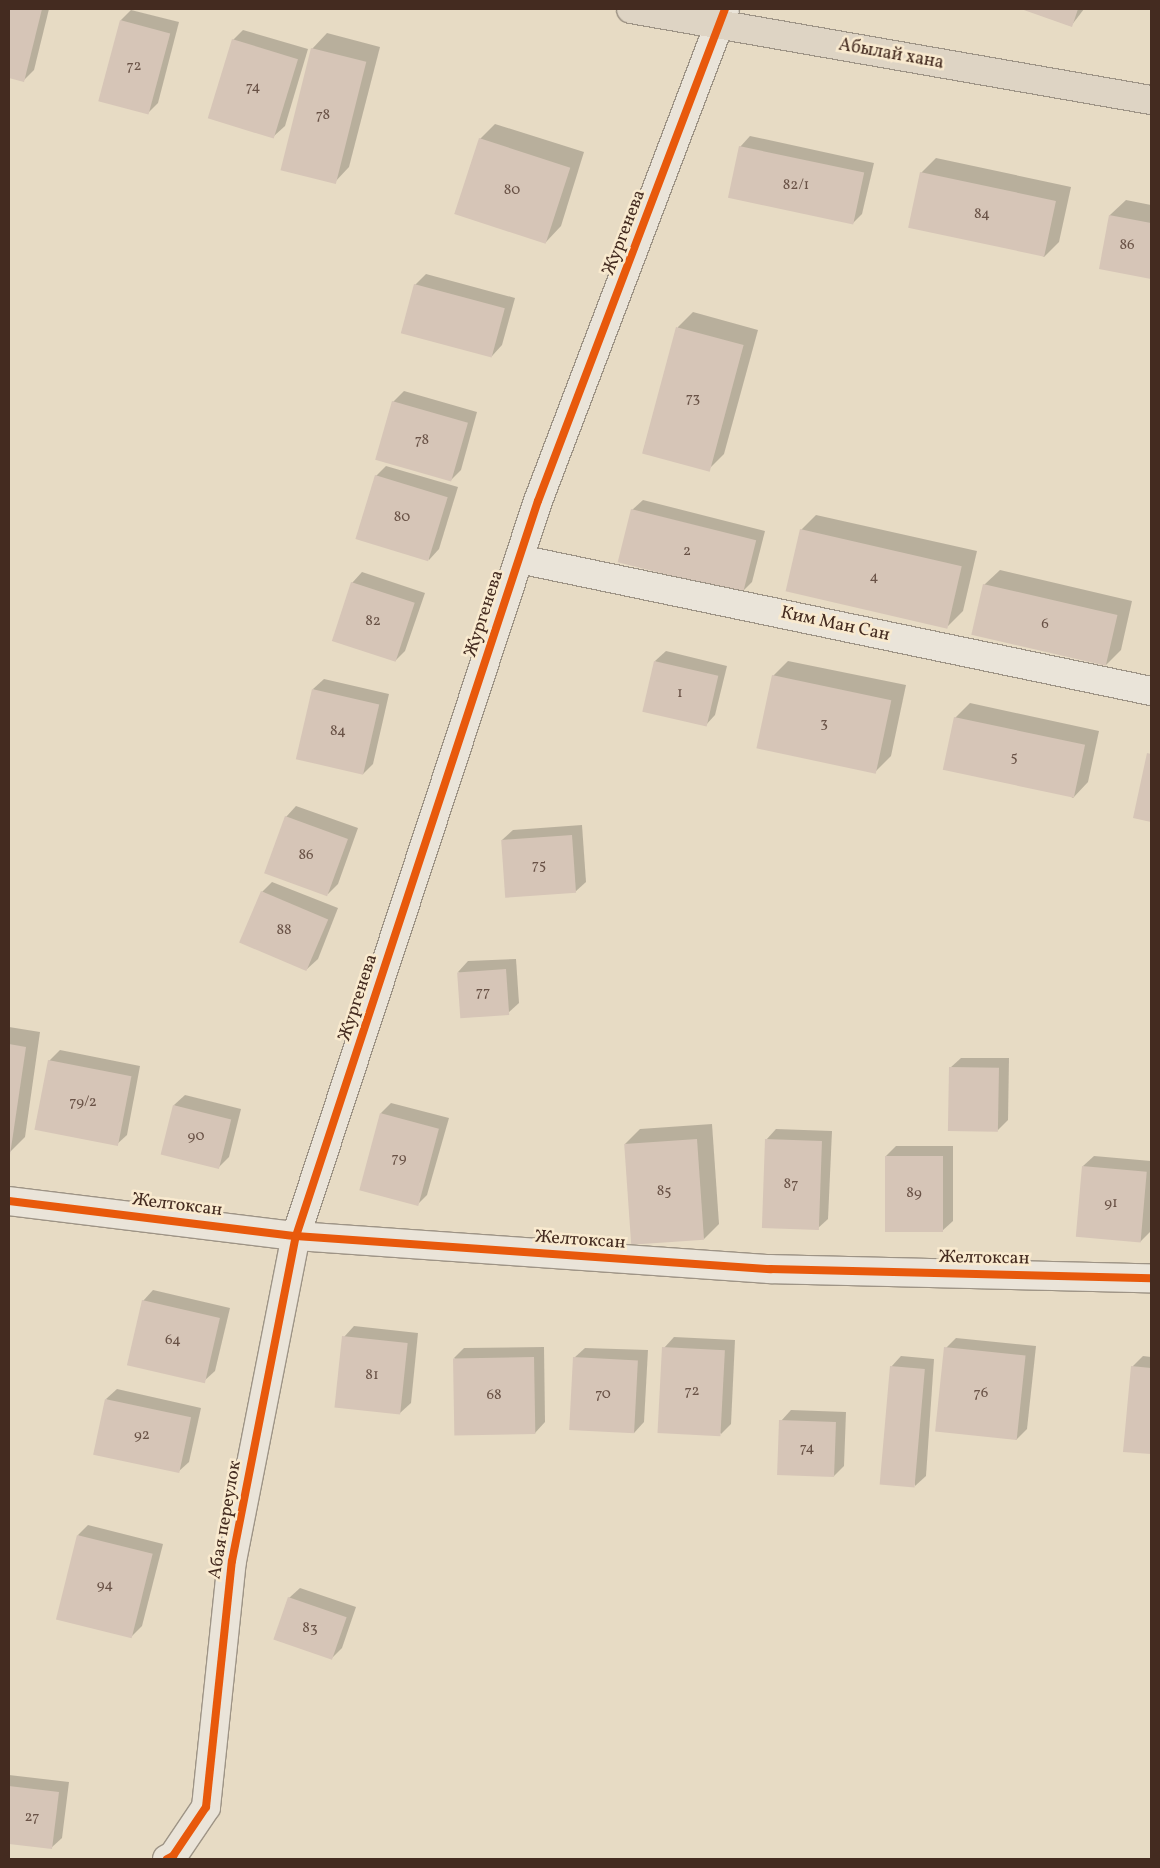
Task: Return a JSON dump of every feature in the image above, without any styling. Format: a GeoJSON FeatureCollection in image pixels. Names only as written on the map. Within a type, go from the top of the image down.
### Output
{"type":"FeatureCollection","features":[{"type":"Feature","properties":{"kind":"main road","name":"Абылай хана"},"geometry":{"type":"LineString","coordinates":[[631,9],[723,17],[1151,100]]}},
{"type":"Feature","properties":{"kind":"street","name":"Жургенева"},"geometry":{"type":"LineString","coordinates":[[296,1236],[519,560],[723,17]]}},
{"type":"Feature","properties":{"kind":"street","name":"Ким Ман Сан"},"geometry":{"type":"LineString","coordinates":[[519,560],[1151,691]]}},
{"type":"Feature","properties":{"kind":"street","name":"Желтоксан"},"geometry":{"type":"LineString","coordinates":[[9,1201],[296,1236],[770,1269],[1151,1278]]}},
{"type":"Feature","properties":{"kind":"street","name":"Абая переулок"},"geometry":{"type":"LineString","coordinates":[[167,1859],[173,1856],[206,1807],[232,1561],[296,1236]]}},
{"type":"Feature","properties":{"kind":"building"},"geometry":{"type":"Polygon","coordinates":[[[9,9],[42,9],[24,82],[9,78],[9,9]]]}},
{"type":"Feature","properties":{"kind":"building"},"geometry":{"type":"Polygon","coordinates":[[[1021,9],[1078,9],[1072,27],[1021,9]]]}},
{"type":"Feature","properties":{"kind":"building"},"geometry":{"type":"Polygon","coordinates":[[[120,20],[170,33],[148,115],[98,101],[120,20]]]}},
{"type":"Feature","properties":{"kind":"building"},"geometry":{"type":"Polygon","coordinates":[[[232,39],[298,59],[274,139],[208,118],[232,39]]]}},
{"type":"Feature","properties":{"kind":"building"},"geometry":{"type":"Polygon","coordinates":[[[311,48],[366,62],[336,184],[281,170],[311,48]]]}},
{"type":"Feature","properties":{"kind":"building"},"geometry":{"type":"Polygon","coordinates":[[[479,138],[570,168],[546,244],[454,214],[479,138]]]}},
{"type":"Feature","properties":{"kind":"building"},"geometry":{"type":"Polygon","coordinates":[[[739,146],[864,173],[853,224],[728,198],[739,146]]]}},
{"type":"Feature","properties":{"kind":"building"},"geometry":{"type":"Polygon","coordinates":[[[920,172],[1056,201],[1044,257],[908,228],[920,172]]]}},
{"type":"Feature","properties":{"kind":"building"},"geometry":{"type":"Polygon","coordinates":[[[1109,215],[1151,223],[1151,279],[1099,269],[1109,215]]]}},
{"type":"Feature","properties":{"kind":"building"},"geometry":{"type":"Polygon","coordinates":[[[414,284],[505,308],[492,358],[401,333],[414,284]]]}},
{"type":"Feature","properties":{"kind":"building"},"geometry":{"type":"Polygon","coordinates":[[[676,327],[744,345],[710,472],[642,454],[676,327]]]}},
{"type":"Feature","properties":{"kind":"building"},"geometry":{"type":"Polygon","coordinates":[[[392,401],[468,423],[451,481],[375,460],[392,401]]]}},
{"type":"Feature","properties":{"kind":"building"},"geometry":{"type":"Polygon","coordinates":[[[375,475],[448,497],[428,561],[355,539],[375,475]]]}},
{"type":"Feature","properties":{"kind":"building"},"geometry":{"type":"Polygon","coordinates":[[[631,509],[756,540],[743,594],[618,562],[631,509]]]}},
{"type":"Feature","properties":{"kind":"building"},"geometry":{"type":"Polygon","coordinates":[[[800,529],[962,566],[947,629],[786,591],[800,529]]]}},
{"type":"Feature","properties":{"kind":"building"},"geometry":{"type":"Polygon","coordinates":[[[351,582],[415,603],[396,662],[332,641],[351,582]]]}},
{"type":"Feature","properties":{"kind":"building"},"geometry":{"type":"Polygon","coordinates":[[[983,584],[1117,615],[1106,666],[971,635],[983,584]]]}},
{"type":"Feature","properties":{"kind":"building"},"geometry":{"type":"Polygon","coordinates":[[[654,661],[718,676],[707,727],[642,712],[654,661]]]}},
{"type":"Feature","properties":{"kind":"building"},"geometry":{"type":"Polygon","coordinates":[[[772,675],[891,700],[876,774],[756,748],[772,675]]]}},
{"type":"Feature","properties":{"kind":"building"},"geometry":{"type":"Polygon","coordinates":[[[312,689],[379,705],[363,775],[296,759],[312,689]]]}},
{"type":"Feature","properties":{"kind":"building"},"geometry":{"type":"Polygon","coordinates":[[[954,717],[1085,745],[1074,798],[943,770],[954,717]]]}},
{"type":"Feature","properties":{"kind":"building"},"geometry":{"type":"Polygon","coordinates":[[[1147,753],[1151,754],[1151,822],[1133,818],[1147,753]]]}},
{"type":"Feature","properties":{"kind":"building"},"geometry":{"type":"Polygon","coordinates":[[[285,816],[348,839],[327,896],[264,873],[285,816]]]}},
{"type":"Feature","properties":{"kind":"building"},"geometry":{"type":"Polygon","coordinates":[[[572,835],[576,893],[505,898],[501,840],[572,835]]]}},
{"type":"Feature","properties":{"kind":"building"},"geometry":{"type":"Polygon","coordinates":[[[261,891],[328,920],[306,971],[239,943],[261,891]]]}},
{"type":"Feature","properties":{"kind":"building"},"geometry":{"type":"Polygon","coordinates":[[[506,969],[509,1015],[460,1018],[457,972],[506,969]]]}},
{"type":"Feature","properties":{"kind":"building"},"geometry":{"type":"Polygon","coordinates":[[[9,1044],[26,1047],[10,1155],[9,1155],[9,1044]]]}},
{"type":"Feature","properties":{"kind":"building"},"geometry":{"type":"Polygon","coordinates":[[[48,1060],[131,1076],[118,1146],[34,1130],[48,1060]]]}},
{"type":"Feature","properties":{"kind":"building"},"geometry":{"type":"Polygon","coordinates":[[[949,1067],[999,1068],[998,1132],[948,1131],[949,1067]]]}},
{"type":"Feature","properties":{"kind":"building"},"geometry":{"type":"Polygon","coordinates":[[[173,1105],[231,1120],[219,1169],[161,1154],[173,1105]]]}},
{"type":"Feature","properties":{"kind":"building"},"geometry":{"type":"Polygon","coordinates":[[[380,1113],[439,1129],[418,1206],[359,1190],[380,1113]]]}},
{"type":"Feature","properties":{"kind":"building"},"geometry":{"type":"Polygon","coordinates":[[[697,1139],[704,1240],[631,1245],[624,1144],[697,1139]]]}},
{"type":"Feature","properties":{"kind":"building"},"geometry":{"type":"Polygon","coordinates":[[[765,1139],[822,1141],[819,1230],[762,1228],[765,1139]]]}},
{"type":"Feature","properties":{"kind":"building"},"geometry":{"type":"Polygon","coordinates":[[[885,1156],[943,1156],[943,1232],[885,1232],[885,1156]]]}},
{"type":"Feature","properties":{"kind":"building"},"geometry":{"type":"Polygon","coordinates":[[[1082,1166],[1147,1172],[1141,1242],[1076,1237],[1082,1166]]]}},
{"type":"Feature","properties":{"kind":"building"},"geometry":{"type":"Polygon","coordinates":[[[142,1300],[220,1318],[205,1383],[127,1365],[142,1300]]]}},
{"type":"Feature","properties":{"kind":"building"},"geometry":{"type":"Polygon","coordinates":[[[342,1336],[408,1343],[400,1415],[334,1408],[342,1336]]]}},
{"type":"Feature","properties":{"kind":"building"},"geometry":{"type":"Polygon","coordinates":[[[662,1347],[725,1350],[720,1436],[657,1433],[662,1347]]]}},
{"type":"Feature","properties":{"kind":"building"},"geometry":{"type":"Polygon","coordinates":[[[944,1347],[1026,1356],[1017,1440],[935,1432],[944,1347]]]}},
{"type":"Feature","properties":{"kind":"building"},"geometry":{"type":"Polygon","coordinates":[[[534,1357],[535,1434],[454,1435],[453,1358],[534,1357]]]}},
{"type":"Feature","properties":{"kind":"building"},"geometry":{"type":"Polygon","coordinates":[[[573,1357],[638,1360],[634,1433],[569,1430],[573,1357]]]}},
{"type":"Feature","properties":{"kind":"building"},"geometry":{"type":"Polygon","coordinates":[[[890,1366],[925,1369],[914,1488],[880,1485],[890,1366]]]}},
{"type":"Feature","properties":{"kind":"building"},"geometry":{"type":"Polygon","coordinates":[[[1131,1366],[1151,1368],[1151,1454],[1123,1452],[1131,1366]]]}},
{"type":"Feature","properties":{"kind":"building"},"geometry":{"type":"Polygon","coordinates":[[[105,1399],[191,1417],[179,1473],[93,1455],[105,1399]]]}},
{"type":"Feature","properties":{"kind":"building"},"geometry":{"type":"Polygon","coordinates":[[[779,1420],[836,1422],[834,1477],[777,1475],[779,1420]]]}},
{"type":"Feature","properties":{"kind":"building"},"geometry":{"type":"Polygon","coordinates":[[[77,1535],[153,1554],[132,1638],[56,1619],[77,1535]]]}},
{"type":"Feature","properties":{"kind":"building"},"geometry":{"type":"Polygon","coordinates":[[[288,1597],[347,1617],[332,1660],[273,1640],[288,1597]]]}},
{"type":"Feature","properties":{"kind":"building"},"geometry":{"type":"Polygon","coordinates":[[[9,1786],[59,1792],[52,1849],[9,1844],[9,1786]]]}},
{"type":"Feature","properties":{"kind":"cycle path"},"geometry":{"type":"LineString","coordinates":[[167,1859],[173,1856],[206,1807],[232,1561],[296,1236],[538,501],[725,9]]}},
{"type":"Feature","properties":{"kind":"cycle path"},"geometry":{"type":"LineString","coordinates":[[9,1201],[296,1236],[770,1269],[1151,1278]]}}]}
